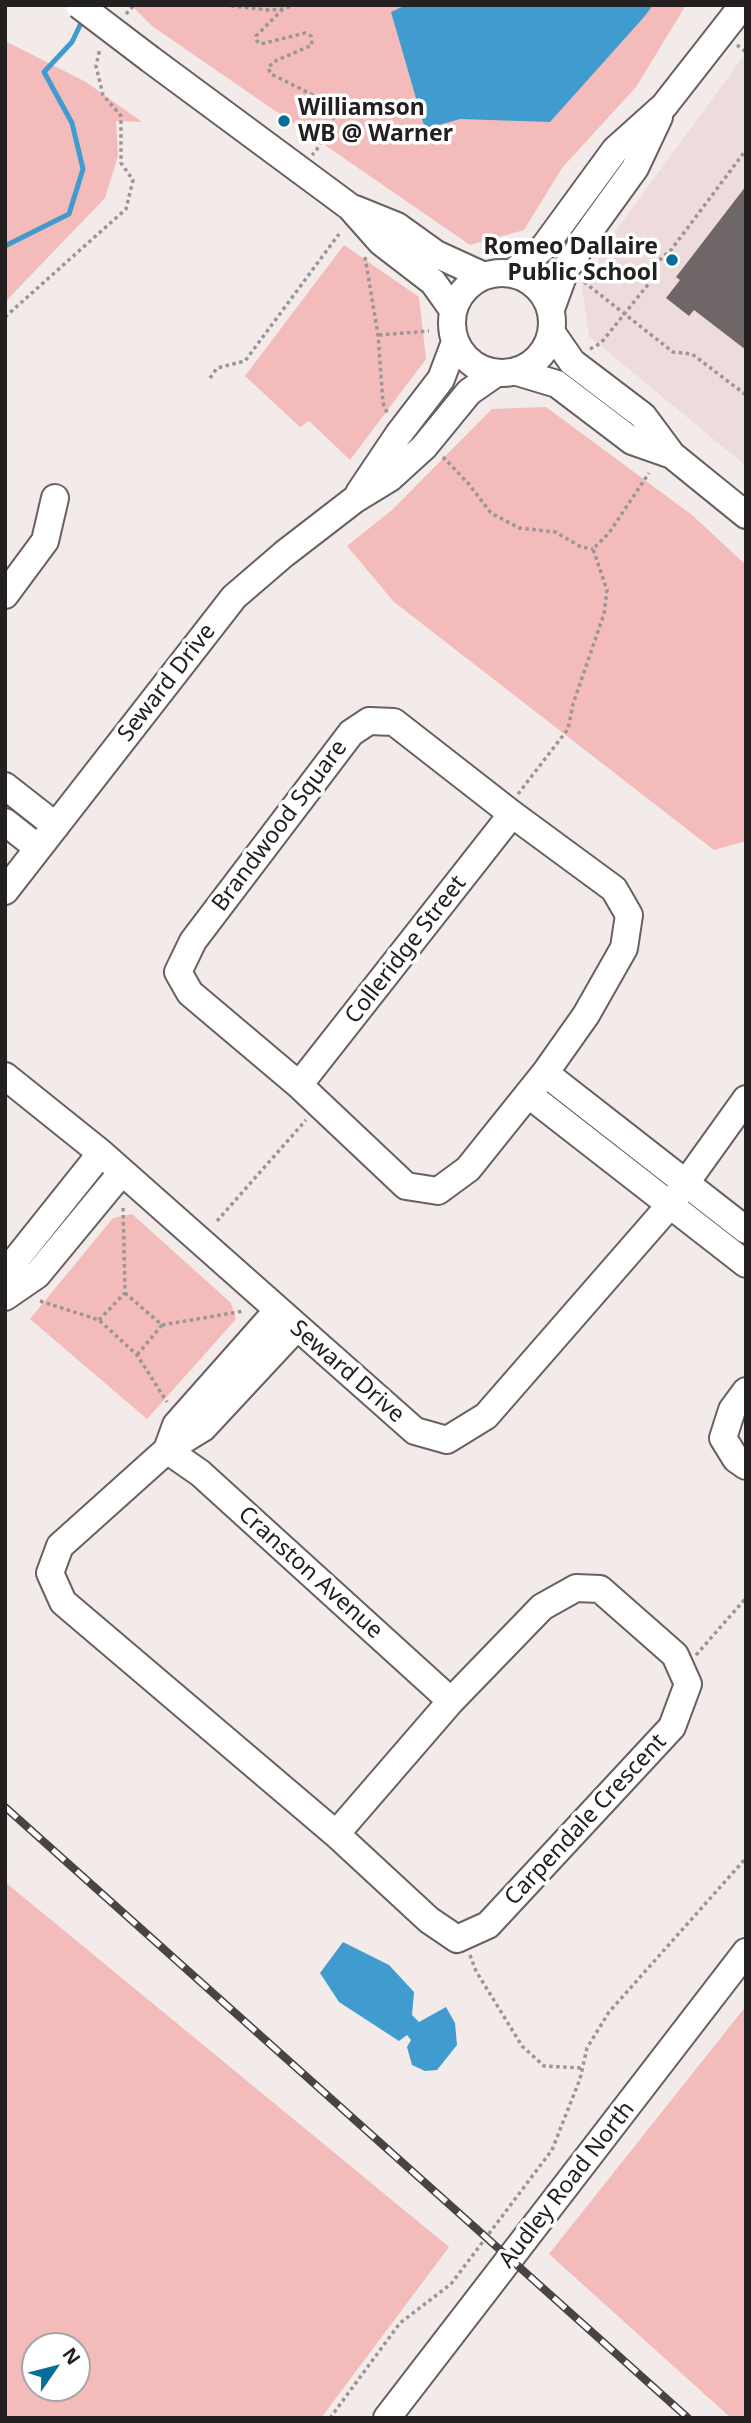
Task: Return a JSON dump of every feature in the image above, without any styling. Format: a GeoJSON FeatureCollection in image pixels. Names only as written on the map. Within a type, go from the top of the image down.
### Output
{"type":"FeatureCollection","features":[{"type":"Feature","properties":{"kind":"street"},"geometry":{"type":"LineString","coordinates":[[79,5],[350,207],[381,242],[433,282],[453,310],[455,342],[471,363],[557,384],[632,441],[672,455]]}},
{"type":"Feature","properties":{"kind":"street"},"geometry":{"type":"LineString","coordinates":[[453,310],[465,289],[484,276],[512,273],[544,247],[615,150],[664,106],[743,5]]}},
{"type":"Feature","properties":{"kind":"street"},"geometry":{"type":"LineString","coordinates":[[506,373],[540,358],[571,263],[583,240],[635,169],[664,106]]}},
{"type":"Feature","properties":{"kind":"street"},"geometry":{"type":"LineString","coordinates":[[350,207],[397,226],[436,254],[484,276]]}},
{"type":"Feature","properties":{"kind":"street"},"geometry":{"type":"LineString","coordinates":[[512,273],[537,286],[572,362],[643,416],[672,455],[746,515]]}},
{"type":"Feature","properties":{"kind":"street","name":"Seward Drive"},"geometry":{"type":"LineString","coordinates":[[354,500],[440,379],[455,342]]}},
{"type":"Feature","properties":{"kind":"street","name":"Seward Drive"},"geometry":{"type":"LineString","coordinates":[[5,891],[234,597],[354,500],[390,478],[424,447],[469,392],[506,373]]}},
{"type":"Feature","properties":{"kind":"street"},"geometry":{"type":"LineString","coordinates":[[5,595],[45,541],[55,498]]}},
{"type":"Feature","properties":{"kind":"street","name":"Brandwood Square"},"geometry":{"type":"LineString","coordinates":[[369,722],[394,722],[509,812],[614,889],[629,915],[624,948],[586,1015],[545,1073],[468,1168],[438,1191],[405,1186],[299,1085],[190,993],[178,971],[193,941],[351,733],[369,722]]}},
{"type":"Feature","properties":{"kind":"street"},"geometry":{"type":"LineString","coordinates":[[5,786],[56,826]]}},
{"type":"Feature","properties":{"kind":"street","name":"Colleridge Street"},"geometry":{"type":"LineString","coordinates":[[299,1085],[509,812]]}},
{"type":"Feature","properties":{"kind":"street"},"geometry":{"type":"LineString","coordinates":[[5,822],[38,848]]}},
{"type":"Feature","properties":{"kind":"street"},"geometry":{"type":"LineString","coordinates":[[545,1073],[746,1230]]}},
{"type":"Feature","properties":{"kind":"street","name":"Seward Drive"},"geometry":{"type":"LineString","coordinates":[[5,1076],[101,1153],[415,1431],[447,1440],[486,1416],[670,1205],[746,1099]]}},
{"type":"Feature","properties":{"kind":"street"},"geometry":{"type":"LineString","coordinates":[[529,1095],[746,1264]]}},
{"type":"Feature","properties":{"kind":"street"},"geometry":{"type":"LineString","coordinates":[[5,1284],[18,1257],[101,1153]]}},
{"type":"Feature","properties":{"kind":"street"},"geometry":{"type":"LineString","coordinates":[[5,1297],[37,1275],[122,1172]]}},
{"type":"Feature","properties":{"kind":"street"},"geometry":{"type":"LineString","coordinates":[[287,1319],[176,1425],[167,1450],[60,1546],[50,1573],[64,1602],[336,1834],[429,1920],[457,1939],[462,1937]]}},
{"type":"Feature","properties":{"kind":"street"},"geometry":{"type":"LineString","coordinates":[[746,1391],[732,1410],[723,1438],[736,1459],[746,1466]]}},
{"type":"Feature","properties":{"kind":"street","name":"Cranston Avenue"},"geometry":{"type":"LineString","coordinates":[[167,1450],[200,1473],[451,1702]]}},
{"type":"Feature","properties":{"kind":"street"},"geometry":{"type":"LineString","coordinates":[[336,1834],[451,1702],[542,1607],[576,1588],[600,1589],[676,1655],[682,1671]]}},
{"type":"Feature","properties":{"kind":"street","name":"Carpendale Crescent"},"geometry":{"type":"LineString","coordinates":[[462,1937],[488,1925],[672,1727],[688,1684],[682,1671]]}},
{"type":"Feature","properties":{"kind":"street","name":"Audley Road North"},"geometry":{"type":"LineString","coordinates":[[387,2418],[746,1952]]}},
{"type":"Feature","properties":{"kind":"path"},"geometry":{"type":"LineString","coordinates":[[126,15],[134,5]]}},
{"type":"Feature","properties":{"kind":"path"},"geometry":{"type":"LineString","coordinates":[[225,5],[258,10],[283,9],[293,5]]}},
{"type":"Feature","properties":{"kind":"path"},"geometry":{"type":"LineString","coordinates":[[283,9],[257,36],[257,41],[261,44],[305,33],[311,36],[312,45],[274,62],[268,68],[271,74],[340,108],[316,151],[297,168]]}},
{"type":"Feature","properties":{"kind":"path"},"geometry":{"type":"LineString","coordinates":[[5,317],[126,209],[133,180],[121,163],[121,116],[103,95],[96,66],[101,43]]}},
{"type":"Feature","properties":{"kind":"path"},"geometry":{"type":"LineString","coordinates":[[571,263],[619,273],[638,271],[656,263],[671,250],[746,150]]}},
{"type":"Feature","properties":{"kind":"path"},"geometry":{"type":"LineString","coordinates":[[209,378],[217,368],[245,361],[340,234]]}},
{"type":"Feature","properties":{"kind":"path"},"geometry":{"type":"LineString","coordinates":[[365,251],[378,335],[383,403],[390,419]]}},
{"type":"Feature","properties":{"kind":"path"},"geometry":{"type":"LineString","coordinates":[[571,263],[625,314],[673,352],[692,354],[746,395]]}},
{"type":"Feature","properties":{"kind":"path"},"geometry":{"type":"LineString","coordinates":[[572,362],[601,343],[625,314],[650,282],[648,267]]}},
{"type":"Feature","properties":{"kind":"path"},"geometry":{"type":"LineString","coordinates":[[378,335],[429,331]]}},
{"type":"Feature","properties":{"kind":"path"},"geometry":{"type":"LineString","coordinates":[[440,454],[468,482],[491,513],[519,528],[555,532],[581,547],[593,549]]}},
{"type":"Feature","properties":{"kind":"path"},"geometry":{"type":"LineString","coordinates":[[593,549],[609,533],[649,473]]}},
{"type":"Feature","properties":{"kind":"path"},"geometry":{"type":"LineString","coordinates":[[509,812],[568,729],[573,704],[604,614],[607,590],[593,549]]}},
{"type":"Feature","properties":{"kind":"path"},"geometry":{"type":"LineString","coordinates":[[217,1221],[319,1105]]}},
{"type":"Feature","properties":{"kind":"path"},"geometry":{"type":"LineString","coordinates":[[99,1320],[125,1293],[123,1205]]}},
{"type":"Feature","properties":{"kind":"path"},"geometry":{"type":"LineString","coordinates":[[125,1293],[162,1325]]}},
{"type":"Feature","properties":{"kind":"path"},"geometry":{"type":"LineString","coordinates":[[40,1301],[99,1320],[137,1355],[167,1402]]}},
{"type":"Feature","properties":{"kind":"path"},"geometry":{"type":"LineString","coordinates":[[137,1355],[162,1325],[244,1311]]}},
{"type":"Feature","properties":{"kind":"path"},"geometry":{"type":"LineString","coordinates":[[682,1671],[746,1598]]}},
{"type":"Feature","properties":{"kind":"path"},"geometry":{"type":"LineString","coordinates":[[330,2418],[400,2323],[451,2284],[552,2150],[587,2048],[609,2012],[746,1858]]}},
{"type":"Feature","properties":{"kind":"path"},"geometry":{"type":"LineString","coordinates":[[462,1937],[476,1971],[522,2046],[544,2066],[582,2068]]}},
{"type":"Feature","properties":{"kind":"shaded area"},"geometry":{"type":"Polygon","coordinates":[[[131,5],[686,5],[636,87],[562,168],[524,230],[470,245],[152,26],[131,5]]]}},
{"type":"Feature","properties":{"kind":"shaded area"},"geometry":{"type":"Polygon","coordinates":[[[5,41],[86,82],[142,122],[116,121],[118,156],[105,198],[5,302],[5,41]]]}},
{"type":"Feature","properties":{"kind":"shaded area","name":"Romeo Dallaire Public School"},"geometry":{"type":"Polygon","coordinates":[[[746,53],[746,466],[589,336],[582,287],[614,233],[746,53]]]}},
{"type":"Feature","properties":{"kind":"shaded area"},"geometry":{"type":"Polygon","coordinates":[[[344,245],[419,297],[426,359],[350,460],[309,421],[300,427],[245,376],[344,245]]]}},
{"type":"Feature","properties":{"kind":"shaded area"},"geometry":{"type":"Polygon","coordinates":[[[546,407],[692,515],[746,565],[746,841],[714,850],[394,602],[347,546],[392,510],[492,409],[546,407]]]}},
{"type":"Feature","properties":{"kind":"shaded area"},"geometry":{"type":"Polygon","coordinates":[[[132,1214],[231,1303],[236,1319],[147,1419],[30,1319],[113,1218],[132,1214]]]}},
{"type":"Feature","properties":{"kind":"shaded area"},"geometry":{"type":"Polygon","coordinates":[[[5,1882],[449,2247],[321,2418],[5,2418],[5,1882]]]}},
{"type":"Feature","properties":{"kind":"shaded area"},"geometry":{"type":"Polygon","coordinates":[[[746,2006],[746,2418],[731,2418],[549,2254],[746,2006]]]}},
{"type":"Feature","properties":{"kind":"water"},"geometry":{"type":"Polygon","coordinates":[[[406,5],[653,5],[550,122],[460,119],[425,129],[391,12],[406,5]]]}},
{"type":"Feature","properties":{"kind":"water"},"geometry":{"type":"Polygon","coordinates":[[[343,1942],[389,1965],[414,1992],[412,2015],[419,2022],[446,2007],[455,2023],[457,2045],[437,2070],[425,2071],[412,2065],[407,2047],[411,2040],[407,2035],[399,2041],[339,2002],[320,1973],[343,1942]]]}},
{"type":"Feature","properties":{"kind":"building"},"geometry":{"type":"Polygon","coordinates":[[[746,186],[746,350],[694,310],[689,316],[666,298],[680,280],[676,277],[746,186]]]}},
{"type":"Feature","properties":{"kind":"waterway"},"geometry":{"type":"LineString","coordinates":[[5,246],[69,214],[83,169],[72,123],[44,72],[72,42],[84,17]]}},
{"type":"Feature","properties":{"kind":"railway"},"geometry":{"type":"LineString","coordinates":[[5,1807],[688,2418]]}},
{"type":"Feature","properties":{"kind":"place","name":"Williamson WB @ Warner"},"geometry":{"type":"Point","coordinates":[284,121]}},
{"type":"Feature","properties":{"kind":"place","name":"Romeo Dallaire Public School"},"geometry":{"type":"Point","coordinates":[672,260]}}]}
